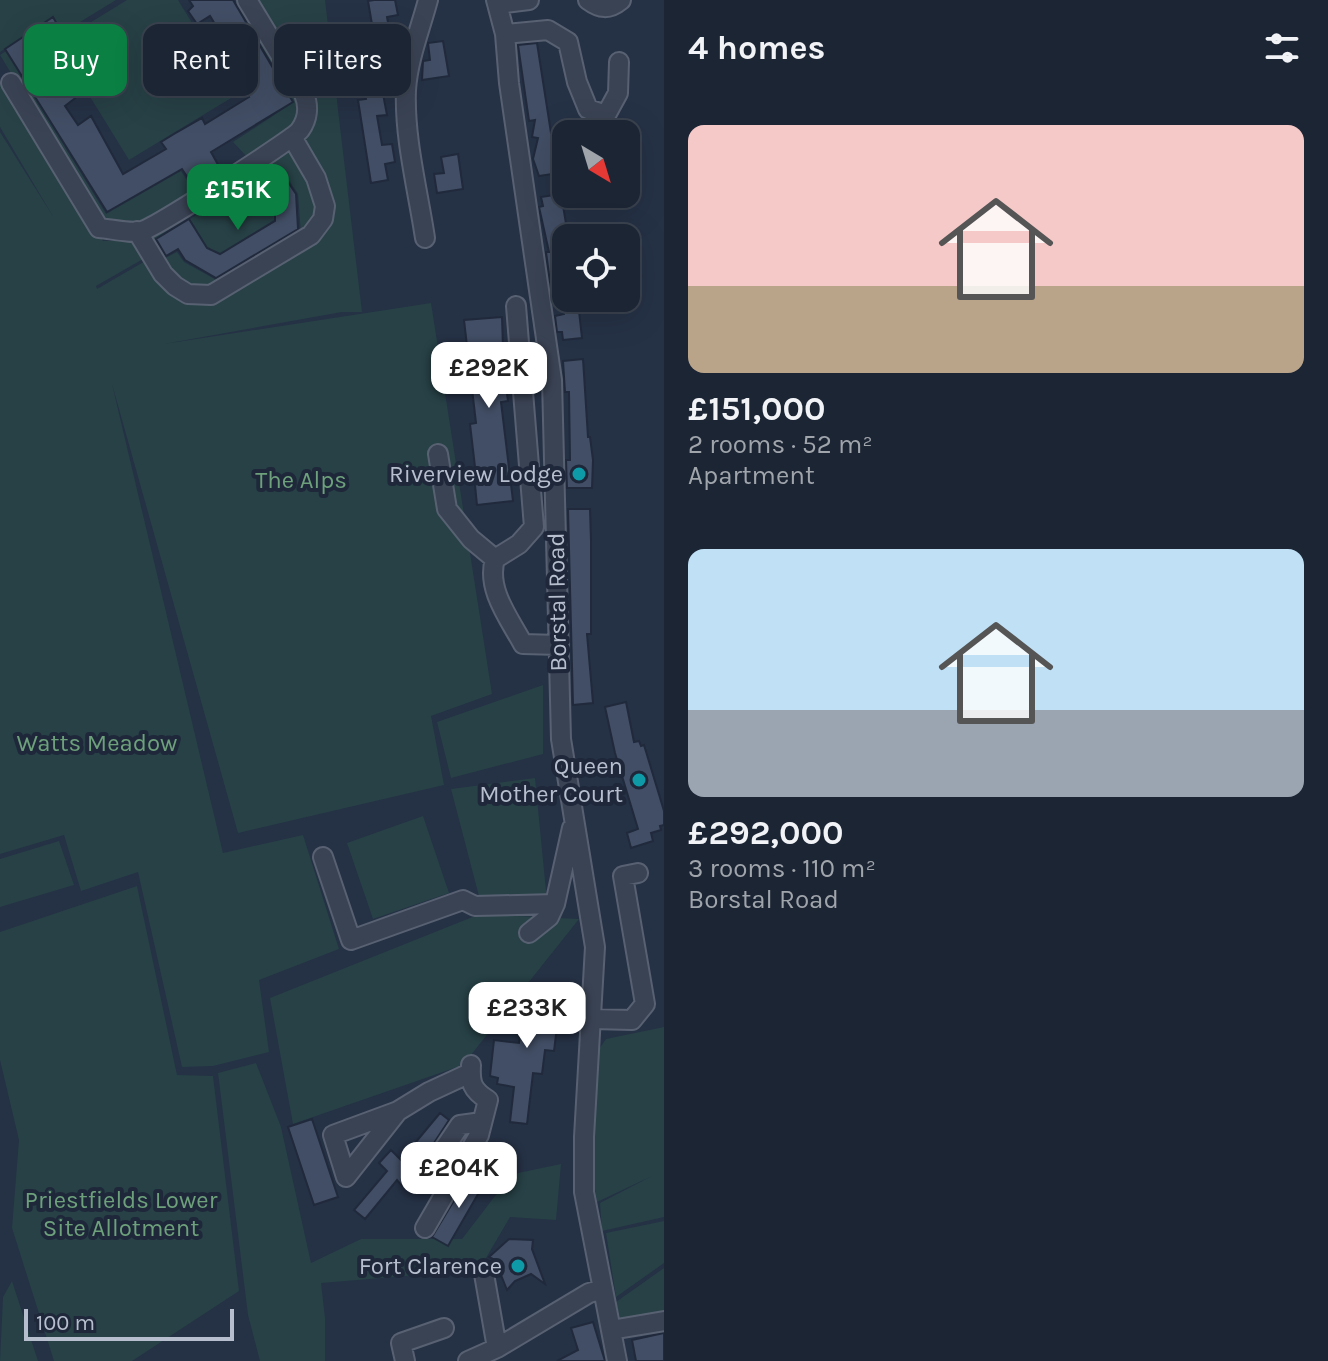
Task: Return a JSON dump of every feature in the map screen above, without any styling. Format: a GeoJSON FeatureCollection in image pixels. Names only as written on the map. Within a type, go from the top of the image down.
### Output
{"type":"FeatureCollection","features":[{"type":"Feature","properties":{"kind":"street"},"geometry":{"type":"LineString","coordinates":[[11,83],[99,228],[142,231],[292,137],[303,125],[307,100],[247,0]]}},
{"type":"Feature","properties":{"kind":"street"},"geometry":{"type":"LineString","coordinates":[[425,238],[412,161],[406,97],[409,65],[428,0]]}},
{"type":"Feature","properties":{"kind":"street"},"geometry":{"type":"LineString","coordinates":[[496,2],[529,0]]}},
{"type":"Feature","properties":{"kind":"street"},"geometry":{"type":"LineString","coordinates":[[588,0],[597,7],[608,8],[621,0]]}},
{"type":"Feature","properties":{"kind":"street","name":"Borstal Road"},"geometry":{"type":"LineString","coordinates":[[496,2],[505,34],[509,83],[552,380],[561,739],[595,947],[584,1137],[586,1205],[617,1361]]}},
{"type":"Feature","properties":{"kind":"street"},"geometry":{"type":"LineString","coordinates":[[505,34],[548,30],[568,42],[577,82],[588,109],[606,115],[618,93],[619,62]]}},
{"type":"Feature","properties":{"kind":"street"},"geometry":{"type":"LineString","coordinates":[[137,231],[163,274],[188,294],[211,295],[311,235],[323,219],[325,206],[316,178],[292,137]]}},
{"type":"Feature","properties":{"kind":"street"},"geometry":{"type":"LineString","coordinates":[[516,306],[534,527],[519,544],[495,559],[491,573],[499,601],[523,644],[559,645]]}},
{"type":"Feature","properties":{"kind":"street"},"geometry":{"type":"LineString","coordinates":[[438,454],[447,509],[471,539],[495,559]]}},
{"type":"Feature","properties":{"kind":"street"},"geometry":{"type":"LineString","coordinates":[[529,933],[549,917],[555,904],[574,818]]}},
{"type":"Feature","properties":{"kind":"street"},"geometry":{"type":"LineString","coordinates":[[323,857],[351,940],[463,900],[475,906],[555,904]]}},
{"type":"Feature","properties":{"kind":"street"},"geometry":{"type":"LineString","coordinates":[[592,1019],[632,1020],[645,1004],[623,876],[638,873]]}},
{"type":"Feature","properties":{"kind":"street"},"geometry":{"type":"LineString","coordinates":[[398,1111],[470,1069],[470,1085],[488,1100],[479,1135],[425,1228]]}},
{"type":"Feature","properties":{"kind":"street"},"geometry":{"type":"LineString","coordinates":[[427,1174],[460,1125],[482,1122]]}},
{"type":"Feature","properties":{"kind":"street"},"geometry":{"type":"LineString","coordinates":[[484,1274],[497,1348]]}},
{"type":"Feature","properties":{"kind":"street"},"geometry":{"type":"LineString","coordinates":[[468,1361],[497,1348],[591,1292],[603,1289]]}},
{"type":"Feature","properties":{"kind":"street"},"geometry":{"type":"LineString","coordinates":[[405,1361],[401,1343],[446,1332],[438,1310]]}},
{"type":"Feature","properties":{"kind":"street"},"geometry":{"type":"LineString","coordinates":[[611,1330],[664,1321]]}},
{"type":"Feature","properties":{"kind":"green space"},"geometry":{"type":"Polygon","coordinates":[[[0,0],[116,0],[77,24],[57,24],[53,17],[42,24],[24,24],[24,36],[0,52],[0,0]]]}},
{"type":"Feature","properties":{"kind":"green space"},"geometry":{"type":"Polygon","coordinates":[[[127,0],[178,0],[193,24],[143,24],[143,96],[234,96],[129,160],[90,96],[127,96],[127,24],[88,24],[127,0]]]}},
{"type":"Feature","properties":{"kind":"green space"},"geometry":{"type":"Polygon","coordinates":[[[235,0],[325,0],[328,24],[274,24],[274,67],[258,40],[258,24],[249,24],[235,0]]]}},
{"type":"Feature","properties":{"kind":"green space"},"geometry":{"type":"Polygon","coordinates":[[[6,51],[24,80],[24,94],[0,55],[6,51]]]}},
{"type":"Feature","properties":{"kind":"green space"},"geometry":{"type":"Polygon","coordinates":[[[0,82],[103,241],[130,240],[143,259],[96,286],[97,289],[147,260],[133,237],[110,236],[25,96],[34,96],[106,214],[181,171],[194,192],[178,200],[188,217],[152,241],[161,260],[177,252],[184,262],[222,283],[301,234],[298,194],[279,165],[263,174],[233,142],[294,102],[291,96],[336,96],[362,312],[342,312],[164,344],[431,303],[492,694],[431,716],[444,785],[238,833],[112,384],[223,853],[303,835],[339,949],[259,980],[269,1052],[213,1066],[182,1067],[138,872],[81,891],[64,835],[0,854],[0,132],[54,218],[0,127],[0,82]]]}},
{"type":"Feature","properties":{"kind":"green space"},"geometry":{"type":"Polygon","coordinates":[[[255,179],[275,207],[274,220],[220,254],[207,247],[190,219],[255,179]]]}},
{"type":"Feature","properties":{"kind":"green space"},"geometry":{"type":"Polygon","coordinates":[[[543,685],[543,754],[451,778],[437,722],[543,685]]]}},
{"type":"Feature","properties":{"kind":"green space"},"geometry":{"type":"Polygon","coordinates":[[[535,778],[547,901],[480,900],[451,789],[535,778]]]}},
{"type":"Feature","properties":{"kind":"green space"},"geometry":{"type":"Polygon","coordinates":[[[423,816],[449,893],[373,919],[347,843],[423,816]]]}},
{"type":"Feature","properties":{"kind":"green space"},"geometry":{"type":"Polygon","coordinates":[[[59,841],[74,885],[0,907],[0,859],[59,841]]]}},
{"type":"Feature","properties":{"kind":"green space","name":"Priestfields Lower Site Allotment"},"geometry":{"type":"Polygon","coordinates":[[[137,886],[177,1075],[213,1076],[239,1291],[132,1361],[54,1361],[12,1228],[19,1140],[0,1060],[0,932],[137,886]]]}},
{"type":"Feature","properties":{"kind":"green space"},"geometry":{"type":"Polygon","coordinates":[[[480,914],[579,919],[463,1065],[293,1124],[270,998],[480,914]]]}},
{"type":"Feature","properties":{"kind":"green space"},"geometry":{"type":"Polygon","coordinates":[[[664,1027],[664,1217],[602,1231],[600,1203],[652,1176],[597,1202],[587,1140],[599,1049],[606,1039],[664,1027]]]}},
{"type":"Feature","properties":{"kind":"green space"},"geometry":{"type":"Polygon","coordinates":[[[256,1063],[281,1127],[311,1263],[361,1239],[462,1239],[495,1196],[518,1173],[561,1164],[556,1220],[510,1217],[479,1270],[321,1283],[325,1361],[260,1361],[248,1315],[218,1073],[256,1063]]]}},
{"type":"Feature","properties":{"kind":"green space"},"geometry":{"type":"Polygon","coordinates":[[[664,1221],[664,1263],[616,1297],[606,1233],[664,1221]]]}},
{"type":"Feature","properties":{"kind":"green space"},"geometry":{"type":"Polygon","coordinates":[[[664,1268],[664,1311],[620,1318],[616,1302],[664,1268]]]}},
{"type":"Feature","properties":{"kind":"green space"},"geometry":{"type":"Polygon","coordinates":[[[12,1281],[38,1361],[0,1361],[3,1297],[12,1281]]]}},
{"type":"Feature","properties":{"kind":"building"},"geometry":{"type":"Polygon","coordinates":[[[189,0],[233,0],[247,24],[215,24],[210,16],[197,24],[188,11],[193,6],[189,0]]]}},
{"type":"Feature","properties":{"kind":"building"},"geometry":{"type":"Polygon","coordinates":[[[395,0],[398,15],[387,17],[388,24],[372,24],[368,1],[395,0]]]}},
{"type":"Feature","properties":{"kind":"building"},"geometry":{"type":"Polygon","coordinates":[[[53,17],[57,24],[42,24],[53,17]]]}},
{"type":"Feature","properties":{"kind":"building"},"geometry":{"type":"Polygon","coordinates":[[[24,36],[24,79],[5,49],[24,36]]]}},
{"type":"Feature","properties":{"kind":"building"},"geometry":{"type":"Polygon","coordinates":[[[443,41],[449,76],[422,80],[423,61],[430,60],[428,43],[443,41]]]}},
{"type":"Feature","properties":{"kind":"building"},"geometry":{"type":"Polygon","coordinates":[[[258,42],[274,70],[274,96],[289,96],[293,102],[211,152],[221,170],[194,187],[182,169],[107,212],[34,96],[78,96],[65,106],[78,125],[91,116],[123,174],[166,149],[161,142],[174,134],[202,118],[205,124],[249,97],[258,96],[258,42]]]}},
{"type":"Feature","properties":{"kind":"building"},"geometry":{"type":"Polygon","coordinates":[[[537,43],[552,133],[552,174],[539,176],[533,159],[538,138],[532,137],[535,120],[529,121],[518,45],[537,43]]]}},
{"type":"Feature","properties":{"kind":"building"},"geometry":{"type":"Polygon","coordinates":[[[366,96],[383,96],[387,115],[377,116],[382,145],[392,144],[395,162],[385,164],[388,180],[371,183],[358,100],[366,99],[366,96]]]}},
{"type":"Feature","properties":{"kind":"building"},"geometry":{"type":"Polygon","coordinates":[[[458,154],[463,189],[437,193],[434,174],[444,173],[441,157],[458,154]]]}},
{"type":"Feature","properties":{"kind":"building"},"geometry":{"type":"Polygon","coordinates":[[[278,167],[296,194],[298,229],[216,278],[185,260],[178,249],[166,256],[156,239],[189,219],[207,248],[220,254],[275,221],[275,206],[257,179],[278,167]]]}},
{"type":"Feature","properties":{"kind":"building"},"geometry":{"type":"Polygon","coordinates":[[[552,195],[552,208],[563,208],[566,224],[552,224],[550,282],[546,252],[549,252],[539,207],[543,206],[541,197],[552,195]]]}},
{"type":"Feature","properties":{"kind":"building"},"geometry":{"type":"Polygon","coordinates":[[[579,312],[582,338],[563,340],[562,332],[557,332],[555,316],[579,312]]]}},
{"type":"Feature","properties":{"kind":"building"},"geometry":{"type":"Polygon","coordinates":[[[502,317],[501,348],[508,401],[501,402],[513,501],[477,505],[470,424],[476,423],[464,320],[502,317]]]}},
{"type":"Feature","properties":{"kind":"building"},"geometry":{"type":"Polygon","coordinates":[[[583,359],[588,437],[593,460],[592,488],[567,488],[566,460],[570,460],[569,392],[565,392],[563,361],[583,359]]]}},
{"type":"Feature","properties":{"kind":"building"},"geometry":{"type":"Polygon","coordinates":[[[568,509],[590,509],[591,541],[591,634],[587,634],[593,703],[573,705],[568,509]]]}},
{"type":"Feature","properties":{"kind":"building","name":"Queen Mother Court"},"geometry":{"type":"Polygon","coordinates":[[[626,702],[634,742],[644,745],[664,811],[664,825],[660,826],[661,830],[651,833],[653,841],[631,848],[627,833],[638,829],[605,707],[626,702]]]}},
{"type":"Feature","properties":{"kind":"building"},"geometry":{"type":"Polygon","coordinates":[[[526,990],[561,994],[554,1051],[545,1050],[542,1074],[533,1073],[527,1124],[510,1122],[514,1087],[497,1084],[498,1078],[490,1076],[494,1040],[519,1043],[526,990]]]}},
{"type":"Feature","properties":{"kind":"building"},"geometry":{"type":"Polygon","coordinates":[[[440,1113],[449,1120],[415,1172],[402,1186],[397,1180],[365,1219],[354,1210],[387,1171],[379,1163],[391,1150],[401,1160],[440,1113]]]}},
{"type":"Feature","properties":{"kind":"building"},"geometry":{"type":"Polygon","coordinates":[[[312,1119],[338,1197],[314,1205],[288,1127],[312,1119]]]}},
{"type":"Feature","properties":{"kind":"building"},"geometry":{"type":"Polygon","coordinates":[[[470,1174],[485,1182],[448,1246],[432,1237],[470,1174]]]}},
{"type":"Feature","properties":{"kind":"building","name":"Fort Clarence"},"geometry":{"type":"Polygon","coordinates":[[[509,1239],[533,1240],[532,1249],[545,1284],[531,1274],[515,1281],[507,1290],[495,1260],[489,1257],[509,1239]]]}},
{"type":"Feature","properties":{"kind":"building"},"geometry":{"type":"Polygon","coordinates":[[[593,1322],[605,1361],[557,1361],[578,1350],[571,1328],[593,1322]]]}},
{"type":"Feature","properties":{"kind":"building"},"geometry":{"type":"Polygon","coordinates":[[[664,1333],[664,1361],[636,1361],[632,1340],[664,1333]]]}},
{"type":"Feature","properties":{"kind":"place","name":"Riverview Lodge"},"geometry":{"type":"Point","coordinates":[579,474]}},
{"type":"Feature","properties":{"kind":"place","name":"Queen Mother Court"},"geometry":{"type":"Point","coordinates":[639,780]}},
{"type":"Feature","properties":{"kind":"place","name":"Fort Clarence"},"geometry":{"type":"Point","coordinates":[518,1266]}},
{"type":"Feature","properties":{"kind":"park label","name":"The Alps"},"geometry":{"type":"Point","coordinates":[301,480]}},
{"type":"Feature","properties":{"kind":"park label","name":"Watts Meadow"},"geometry":{"type":"Point","coordinates":[97,743]}}]}
